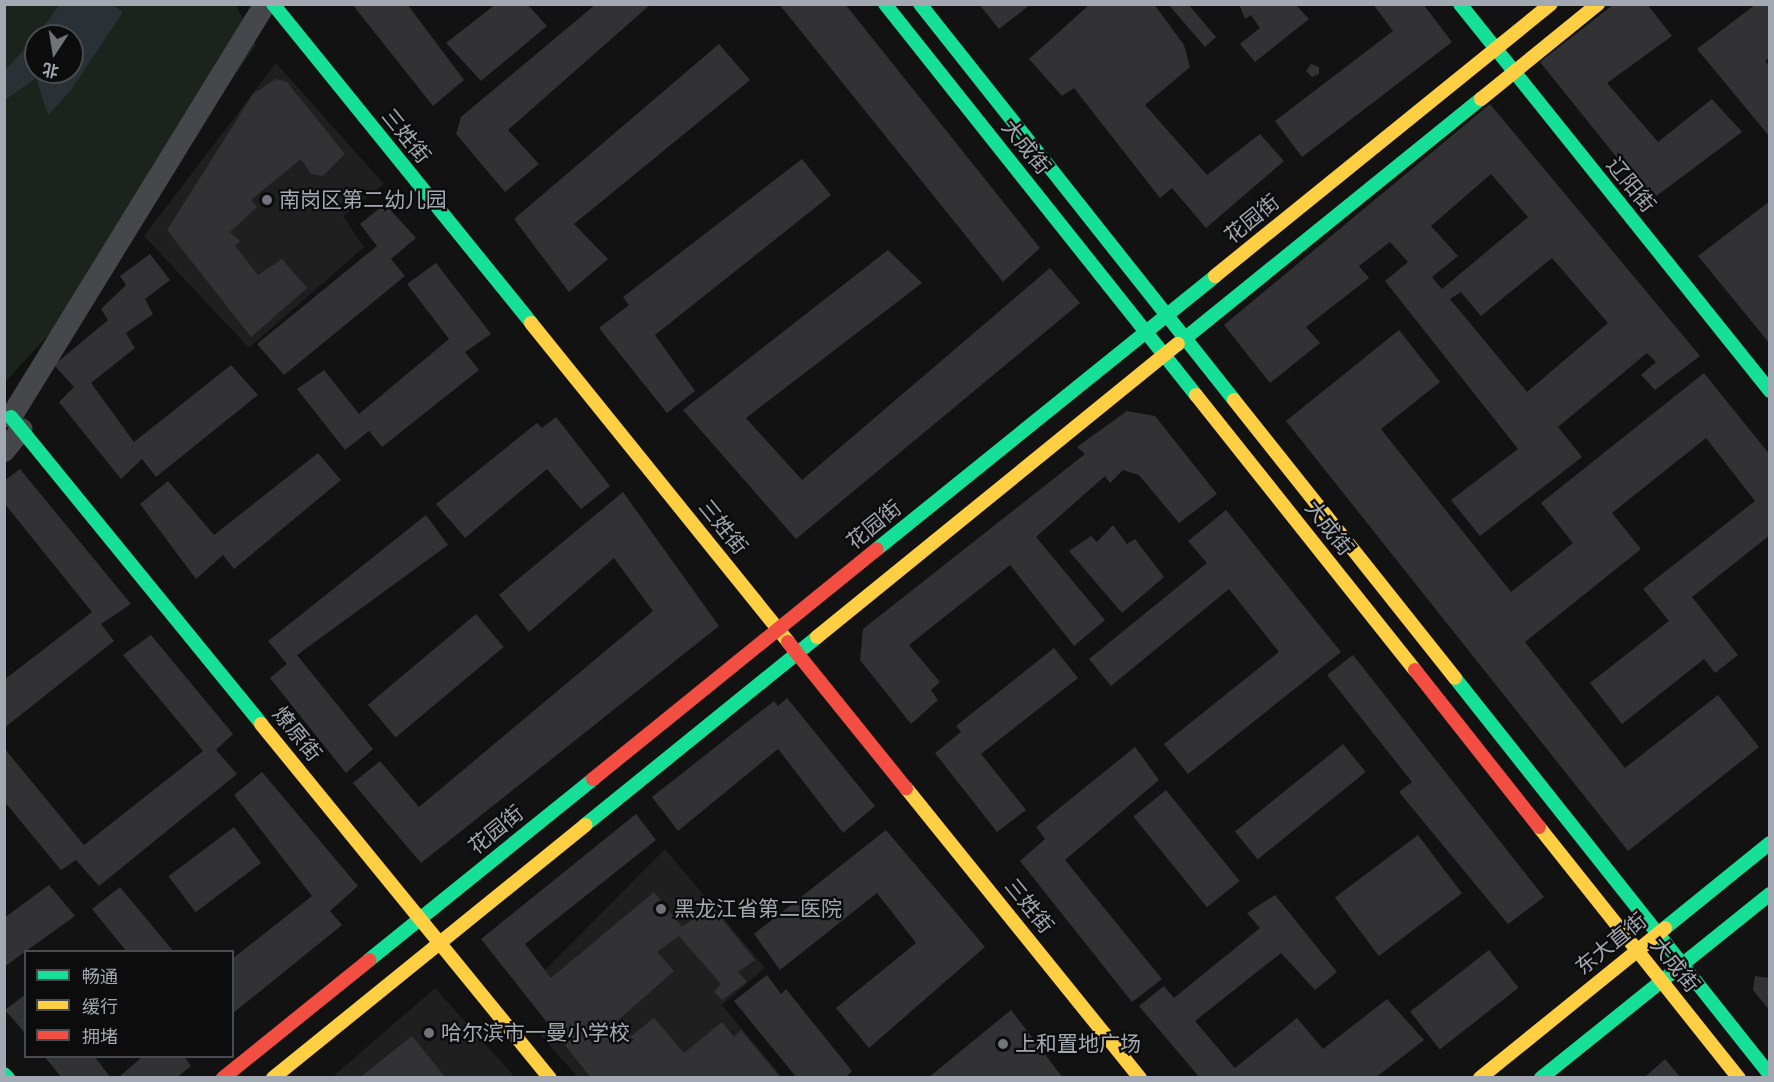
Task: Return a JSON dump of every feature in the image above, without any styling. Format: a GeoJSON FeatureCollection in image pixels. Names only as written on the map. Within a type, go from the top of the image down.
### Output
{"type":"FeatureCollection","features":[{"type":"Feature","properties":{"kind":"main road","name":"三姓街"},"geometry":{"type":"LineString","coordinates":[[273,4],[1140,1077]]}},
{"type":"Feature","properties":{"kind":"main road","name":"大成街"},"geometry":{"type":"LineString","coordinates":[[885,4],[1738,1077]]}},
{"type":"Feature","properties":{"kind":"main road","name":"大成街"},"geometry":{"type":"LineString","coordinates":[[920,4],[1184,340],[1770,1075]]}},
{"type":"Feature","properties":{"kind":"main road","name":"辽阳街"},"geometry":{"type":"LineString","coordinates":[[1460,4],[1770,391]]}},
{"type":"Feature","properties":{"kind":"main road","name":"花园街"},"geometry":{"type":"LineString","coordinates":[[223,1077],[1551,4]]}},
{"type":"Feature","properties":{"kind":"main road"},"geometry":{"type":"LineString","coordinates":[[273,1077],[1599,4]]}},
{"type":"Feature","properties":{"kind":"main road","name":"燎原街"},"geometry":{"type":"LineString","coordinates":[[16,423],[550,1077]]}},
{"type":"Feature","properties":{"kind":"main road","name":"东大直街"},"geometry":{"type":"LineString","coordinates":[[1480,1077],[1770,843]]}},
{"type":"Feature","properties":{"kind":"main road"},"geometry":{"type":"LineString","coordinates":[[1541,1077],[1770,894]]}},
{"type":"Feature","properties":{"kind":"street"},"geometry":{"type":"LineString","coordinates":[[4,452],[16,423],[265,4]]}},
{"type":"Feature","properties":{"kind":"shaded area"},"geometry":{"type":"Polygon","coordinates":[[[5,5],[236,5],[256,45],[68,314],[5,382],[5,5]]]}},
{"type":"Feature","properties":{"kind":"shaded area"},"geometry":{"type":"Polygon","coordinates":[[[59,5],[112,5],[123,12],[84,70],[84,24],[46,24],[59,5]]]}},
{"type":"Feature","properties":{"kind":"shaded area"},"geometry":{"type":"Polygon","coordinates":[[[24,50],[24,84],[28,84],[5,100],[5,70],[24,50]]]}},
{"type":"Feature","properties":{"kind":"shaded area","name":"南岗区第二幼儿园"},"geometry":{"type":"Polygon","coordinates":[[[276,63],[384,184],[343,216],[364,247],[249,348],[144,236],[276,63]]]}},
{"type":"Feature","properties":{"kind":"shaded area"},"geometry":{"type":"Polygon","coordinates":[[[38,84],[75,84],[71,90],[48,115],[38,84]]]}},
{"type":"Feature","properties":{"kind":"shaded area","name":"黑龙江省第二医院"},"geometry":{"type":"Polygon","coordinates":[[[665,849],[765,968],[722,1005],[782,1077],[578,1077],[540,1035],[567,1009],[537,978],[665,849]]]}},
{"type":"Feature","properties":{"kind":"shaded area","name":"哈尔滨市一曼小学校"},"geometry":{"type":"Polygon","coordinates":[[[435,988],[515,1077],[331,1078],[435,988]]]}},
{"type":"Feature","properties":{"kind":"building"},"geometry":{"type":"Polygon","coordinates":[[[352,4],[407,4],[464,80],[433,106],[352,4]]]}},
{"type":"Feature","properties":{"kind":"building"},"geometry":{"type":"Polygon","coordinates":[[[496,4],[527,4],[547,26],[481,81],[446,43],[496,4]]]}},
{"type":"Feature","properties":{"kind":"building"},"geometry":{"type":"Polygon","coordinates":[[[596,4],[651,4],[508,130],[539,164],[505,192],[456,134],[461,117],[596,4]]]}},
{"type":"Feature","properties":{"kind":"building"},"geometry":{"type":"Polygon","coordinates":[[[779,4],[845,4],[1040,248],[1003,282],[779,4]]]}},
{"type":"Feature","properties":{"kind":"building"},"geometry":{"type":"Polygon","coordinates":[[[979,4],[1031,4],[999,29],[979,4]]]}},
{"type":"Feature","properties":{"kind":"building"},"geometry":{"type":"Polygon","coordinates":[[[1090,4],[1154,4],[1184,45],[1190,67],[1145,105],[1207,175],[1260,134],[1284,161],[1206,228],[1172,188],[1160,198],[1074,88],[1062,96],[1029,59],[1090,4]]]}},
{"type":"Feature","properties":{"kind":"building"},"geometry":{"type":"Polygon","coordinates":[[[1168,4],[1188,4],[1216,37],[1205,47],[1168,4]]]}},
{"type":"Feature","properties":{"kind":"building"},"geometry":{"type":"Polygon","coordinates":[[[1239,4],[1295,4],[1309,19],[1255,62],[1240,44],[1260,28],[1251,15],[1245,19],[1239,4]]]}},
{"type":"Feature","properties":{"kind":"building"},"geometry":{"type":"Polygon","coordinates":[[[1373,4],[1423,4],[1452,42],[1302,157],[1275,121],[1393,31],[1373,4]]]}},
{"type":"Feature","properties":{"kind":"building"},"geometry":{"type":"Polygon","coordinates":[[[1614,4],[1647,4],[1672,36],[1607,83],[1658,142],[1712,99],[1742,132],[1651,200],[1540,62],[1614,4]]]}},
{"type":"Feature","properties":{"kind":"building"},"geometry":{"type":"Polygon","coordinates":[[[1756,4],[1770,4],[1770,57],[1765,61],[1770,67],[1770,137],[1697,49],[1756,4]]]}},
{"type":"Feature","properties":{"kind":"building"},"geometry":{"type":"Polygon","coordinates":[[[719,44],[750,80],[574,224],[608,259],[569,292],[514,219],[719,44]]]}},
{"type":"Feature","properties":{"kind":"building"},"geometry":{"type":"Polygon","coordinates":[[[1311,64],[1319,67],[1319,74],[1312,77],[1306,71],[1311,64]]]}},
{"type":"Feature","properties":{"kind":"building"},"geometry":{"type":"Polygon","coordinates":[[[276,79],[287,82],[345,154],[323,176],[311,174],[301,159],[251,200],[257,207],[230,232],[240,241],[235,246],[258,275],[282,259],[307,288],[251,337],[167,230],[253,94],[276,79]]]}},
{"type":"Feature","properties":{"kind":"building"},"geometry":{"type":"Polygon","coordinates":[[[1490,104],[1700,356],[1655,390],[1641,375],[1656,362],[1647,353],[1558,427],[1582,457],[1480,536],[1451,500],[1518,449],[1385,281],[1408,262],[1390,242],[1359,266],[1369,278],[1306,327],[1320,343],[1270,383],[1224,325],[1490,104]],[[1491,174],[1431,226],[1458,256],[1432,277],[1442,289],[1528,217],[1491,174]],[[1552,258],[1481,316],[1461,292],[1450,299],[1527,392],[1608,323],[1552,258]]]}},
{"type":"Feature","properties":{"kind":"building"},"geometry":{"type":"Polygon","coordinates":[[[802,159],[831,195],[655,335],[695,391],[667,413],[599,328],[629,305],[623,297],[802,159]]]}},
{"type":"Feature","properties":{"kind":"building"},"geometry":{"type":"Polygon","coordinates":[[[1770,201],[1770,344],[1698,256],[1770,201]]]}},
{"type":"Feature","properties":{"kind":"building"},"geometry":{"type":"Polygon","coordinates":[[[385,204],[416,238],[391,259],[405,276],[284,375],[257,344],[377,246],[360,224],[385,204]]]}},
{"type":"Feature","properties":{"kind":"building"},"geometry":{"type":"Polygon","coordinates":[[[888,250],[922,283],[746,418],[802,480],[1050,268],[1080,303],[796,539],[683,410],[888,250]]]}},
{"type":"Feature","properties":{"kind":"building"},"geometry":{"type":"Polygon","coordinates":[[[150,254],[170,280],[145,299],[153,314],[126,333],[135,348],[91,383],[134,442],[231,365],[258,395],[156,477],[142,459],[121,479],[59,402],[74,387],[54,365],[108,320],[101,309],[126,285],[120,276],[150,254]]]}},
{"type":"Feature","properties":{"kind":"building"},"geometry":{"type":"Polygon","coordinates":[[[436,263],[491,334],[465,352],[479,370],[382,447],[369,431],[345,450],[297,389],[324,370],[359,414],[449,339],[407,284],[436,263]]]}},
{"type":"Feature","properties":{"kind":"building"},"geometry":{"type":"Polygon","coordinates":[[[1399,330],[1440,382],[1381,429],[1511,592],[1573,543],[1541,503],[1704,373],[1770,455],[1770,535],[1692,597],[1738,655],[1715,673],[1704,659],[1622,724],[1590,683],[1669,621],[1643,589],[1755,501],[1706,438],[1612,513],[1641,549],[1525,642],[1625,768],[1718,695],[1759,747],[1628,851],[1286,421],[1399,330]]]}},
{"type":"Feature","properties":{"kind":"building"},"geometry":{"type":"Polygon","coordinates":[[[1127,411],[1155,416],[1217,494],[1179,523],[1139,475],[1123,470],[1110,483],[1105,476],[1036,537],[1105,620],[1074,646],[1010,565],[909,645],[940,682],[931,690],[938,700],[911,724],[860,660],[863,629],[1085,454],[1077,447],[1127,411]]]}},
{"type":"Feature","properties":{"kind":"building"},"geometry":{"type":"Polygon","coordinates":[[[556,417],[610,486],[581,509],[547,469],[465,538],[436,504],[537,423],[542,428],[556,417]]]}},
{"type":"Feature","properties":{"kind":"building"},"geometry":{"type":"Polygon","coordinates":[[[318,453],[341,480],[234,569],[223,555],[196,579],[140,504],[168,481],[214,535],[318,453]]]}},
{"type":"Feature","properties":{"kind":"building"},"geometry":{"type":"Polygon","coordinates":[[[20,469],[131,604],[101,624],[114,641],[4,728],[4,680],[92,612],[4,503],[4,481],[20,469]]]}},
{"type":"Feature","properties":{"kind":"building"},"geometry":{"type":"Polygon","coordinates":[[[623,492],[719,626],[421,863],[353,783],[380,761],[419,807],[653,611],[614,558],[529,632],[499,595],[623,492]]]}},
{"type":"Feature","properties":{"kind":"building"},"geometry":{"type":"Polygon","coordinates":[[[1226,510],[1341,652],[1188,774],[1164,744],[1279,652],[1229,589],[1111,686],[1089,659],[1207,563],[1188,541],[1226,510]]]}},
{"type":"Feature","properties":{"kind":"building"},"geometry":{"type":"Polygon","coordinates":[[[426,515],[448,545],[297,655],[373,749],[346,773],[270,678],[287,664],[268,641],[426,515]]]}},
{"type":"Feature","properties":{"kind":"building"},"geometry":{"type":"Polygon","coordinates":[[[1113,525],[1127,544],[1135,539],[1164,577],[1122,613],[1069,551],[1091,536],[1097,542],[1113,525]]]}},
{"type":"Feature","properties":{"kind":"building"},"geometry":{"type":"Polygon","coordinates":[[[476,614],[504,647],[396,738],[368,705],[476,614]]]}},
{"type":"Feature","properties":{"kind":"building"},"geometry":{"type":"Polygon","coordinates":[[[151,635],[233,734],[216,750],[237,774],[99,886],[76,860],[61,870],[4,801],[4,748],[84,845],[203,751],[123,655],[151,635]]]}},
{"type":"Feature","properties":{"kind":"building"},"geometry":{"type":"Polygon","coordinates":[[[1054,648],[1078,678],[981,754],[1026,810],[997,832],[935,753],[961,732],[956,726],[1054,648]]]}},
{"type":"Feature","properties":{"kind":"building"},"geometry":{"type":"Polygon","coordinates":[[[1353,655],[1544,897],[1508,924],[1399,792],[1412,782],[1327,675],[1353,655]]]}},
{"type":"Feature","properties":{"kind":"building"},"geometry":{"type":"Polygon","coordinates":[[[787,698],[875,806],[843,833],[778,749],[678,831],[652,797],[774,701],[778,706],[787,698]]]}},
{"type":"Feature","properties":{"kind":"building"},"geometry":{"type":"Polygon","coordinates":[[[1343,744],[1366,772],[1258,859],[1235,831],[1343,744]]]}},
{"type":"Feature","properties":{"kind":"building"},"geometry":{"type":"Polygon","coordinates":[[[1135,747],[1159,780],[1065,860],[1162,979],[1132,1002],[1020,861],[1045,839],[1036,827],[1135,747]]]}},
{"type":"Feature","properties":{"kind":"building"},"geometry":{"type":"Polygon","coordinates":[[[262,772],[358,886],[330,911],[342,925],[234,1012],[234,957],[312,896],[234,795],[262,772]]]}},
{"type":"Feature","properties":{"kind":"building"},"geometry":{"type":"Polygon","coordinates":[[[1166,790],[1240,881],[1207,907],[1133,816],[1166,790]]]}},
{"type":"Feature","properties":{"kind":"building","name":"黑龙江省第二医院"},"geometry":{"type":"Polygon","coordinates":[[[636,814],[656,840],[525,944],[551,978],[654,892],[682,927],[711,905],[755,960],[738,972],[747,982],[722,1000],[714,992],[721,984],[679,936],[657,952],[674,971],[608,1029],[620,1045],[654,1018],[684,1053],[722,1022],[734,1037],[741,1030],[781,1078],[591,1078],[481,939],[636,814]]]}},
{"type":"Feature","properties":{"kind":"building"},"geometry":{"type":"Polygon","coordinates":[[[234,827],[261,863],[196,912],[169,876],[234,827]]]}},
{"type":"Feature","properties":{"kind":"building"},"geometry":{"type":"Polygon","coordinates":[[[886,830],[985,947],[869,1048],[836,1008],[916,943],[877,893],[780,970],[754,934],[886,830]]]}},
{"type":"Feature","properties":{"kind":"building"},"geometry":{"type":"Polygon","coordinates":[[[1418,835],[1462,893],[1379,956],[1335,898],[1418,835]]]}},
{"type":"Feature","properties":{"kind":"building"},"geometry":{"type":"Polygon","coordinates":[[[49,885],[75,916],[28,950],[24,950],[24,953],[4,967],[4,918],[49,885]]]}},
{"type":"Feature","properties":{"kind":"building"},"geometry":{"type":"Polygon","coordinates":[[[120,887],[172,950],[125,950],[92,909],[120,887]]]}},
{"type":"Feature","properties":{"kind":"building"},"geometry":{"type":"Polygon","coordinates":[[[1275,895],[1337,972],[1315,990],[1281,953],[1195,1021],[1235,1068],[1297,1018],[1323,1049],[1387,999],[1424,1040],[1375,1078],[1200,1078],[1139,1006],[1164,986],[1174,998],[1260,928],[1247,913],[1275,895]]]}},
{"type":"Feature","properties":{"kind":"building"},"geometry":{"type":"Polygon","coordinates":[[[1489,950],[1519,988],[1440,1049],[1410,1012],[1489,950]]]}},
{"type":"Feature","properties":{"kind":"building"},"geometry":{"type":"Polygon","coordinates":[[[767,975],[781,994],[786,989],[852,1071],[845,1078],[797,1078],[734,1001],[767,975]]]}},
{"type":"Feature","properties":{"kind":"building"},"geometry":{"type":"Polygon","coordinates":[[[1755,976],[1770,978],[1770,1011],[1753,990],[1755,976]]]}},
{"type":"Feature","properties":{"kind":"building"},"geometry":{"type":"Polygon","coordinates":[[[24,996],[24,1032],[5,1010],[24,996]]]}},
{"type":"Feature","properties":{"kind":"building","name":"上和置地广场"},"geometry":{"type":"Polygon","coordinates":[[[1011,1010],[1063,1078],[928,1078],[1011,1010]]]}},
{"type":"Feature","properties":{"kind":"building","name":"哈尔滨市一曼小学校"},"geometry":{"type":"Polygon","coordinates":[[[412,1036],[446,1078],[359,1078],[412,1036]]]}},
{"type":"Feature","properties":{"kind":"building"},"geometry":{"type":"Polygon","coordinates":[[[46,1058],[96,1058],[111,1078],[62,1078],[46,1058]]]}},
{"type":"Feature","properties":{"kind":"building"},"geometry":{"type":"Polygon","coordinates":[[[141,1058],[185,1058],[191,1066],[176,1078],[118,1078],[141,1058]]]}},
{"type":"Feature","properties":{"kind":"building"},"geometry":{"type":"Polygon","coordinates":[[[1665,1059],[1681,1078],[1644,1078],[1665,1059]]]}},
{"type":"Feature","properties":{"kind":"traffic: fast"},"geometry":{"type":"LineString","coordinates":[[273,4],[531,323]]}},
{"type":"Feature","properties":{"kind":"traffic: fast"},"geometry":{"type":"LineString","coordinates":[[885,4],[1196,395]]}},
{"type":"Feature","properties":{"kind":"traffic: fast"},"geometry":{"type":"LineString","coordinates":[[920,4],[1234,400]]}},
{"type":"Feature","properties":{"kind":"traffic: fast"},"geometry":{"type":"LineString","coordinates":[[1460,4],[1770,391]]}},
{"type":"Feature","properties":{"kind":"traffic: fast"},"geometry":{"type":"LineString","coordinates":[[1178,344],[1481,99]]}},
{"type":"Feature","properties":{"kind":"traffic: fast"},"geometry":{"type":"LineString","coordinates":[[877,549],[1215,276]]}},
{"type":"Feature","properties":{"kind":"traffic: fast"},"geometry":{"type":"LineString","coordinates":[[11,417],[261,724]]}},
{"type":"Feature","properties":{"kind":"traffic: fast"},"geometry":{"type":"LineString","coordinates":[[585,825],[817,637]]}},
{"type":"Feature","properties":{"kind":"traffic: fast"},"geometry":{"type":"LineString","coordinates":[[1455,678],[1770,1075]]}},
{"type":"Feature","properties":{"kind":"traffic: fast"},"geometry":{"type":"LineString","coordinates":[[369,960],[593,779]]}},
{"type":"Feature","properties":{"kind":"traffic: fast"},"geometry":{"type":"LineString","coordinates":[[1665,928],[1770,843]]}},
{"type":"Feature","properties":{"kind":"traffic: fast"},"geometry":{"type":"LineString","coordinates":[[1541,1078],[1770,894]]}},
{"type":"Feature","properties":{"kind":"traffic: fast"},"geometry":{"type":"LineString","coordinates":[[4,1074],[8,1078]]}},
{"type":"Feature","properties":{"kind":"traffic: slow"},"geometry":{"type":"LineString","coordinates":[[1215,276],[1551,4]]}},
{"type":"Feature","properties":{"kind":"traffic: slow"},"geometry":{"type":"LineString","coordinates":[[1481,99],[1598,4]]}},
{"type":"Feature","properties":{"kind":"traffic: slow"},"geometry":{"type":"LineString","coordinates":[[531,323],[788,642]]}},
{"type":"Feature","properties":{"kind":"traffic: slow"},"geometry":{"type":"LineString","coordinates":[[817,637],[1178,344]]}},
{"type":"Feature","properties":{"kind":"traffic: slow"},"geometry":{"type":"LineString","coordinates":[[1196,395],[1415,670]]}},
{"type":"Feature","properties":{"kind":"traffic: slow"},"geometry":{"type":"LineString","coordinates":[[1234,400],[1455,678]]}},
{"type":"Feature","properties":{"kind":"traffic: slow"},"geometry":{"type":"LineString","coordinates":[[261,724],[550,1078]]}},
{"type":"Feature","properties":{"kind":"traffic: slow"},"geometry":{"type":"LineString","coordinates":[[906,788],[1140,1078]]}},
{"type":"Feature","properties":{"kind":"traffic: slow"},"geometry":{"type":"LineString","coordinates":[[273,1078],[585,825]]}},
{"type":"Feature","properties":{"kind":"traffic: slow"},"geometry":{"type":"LineString","coordinates":[[1539,827],[1739,1078]]}},
{"type":"Feature","properties":{"kind":"traffic: slow"},"geometry":{"type":"LineString","coordinates":[[1480,1078],[1665,928]]}},
{"type":"Feature","properties":{"kind":"traffic: jam"},"geometry":{"type":"LineString","coordinates":[[593,779],[877,549]]}},
{"type":"Feature","properties":{"kind":"traffic: jam"},"geometry":{"type":"LineString","coordinates":[[788,642],[906,788]]}},
{"type":"Feature","properties":{"kind":"traffic: jam"},"geometry":{"type":"LineString","coordinates":[[1415,670],[1539,827]]}},
{"type":"Feature","properties":{"kind":"traffic: jam"},"geometry":{"type":"LineString","coordinates":[[223,1078],[369,960]]}},
{"type":"Feature","properties":{"kind":"place","name":"南岗区第二幼儿园"},"geometry":{"type":"Point","coordinates":[267,200]}},
{"type":"Feature","properties":{"kind":"place","name":"黑龙江省第二医院"},"geometry":{"type":"Point","coordinates":[661,909]}},
{"type":"Feature","properties":{"kind":"place","name":"哈尔滨市一曼小学校"},"geometry":{"type":"Point","coordinates":[429,1033]}},
{"type":"Feature","properties":{"kind":"place","name":"上和置地广场"},"geometry":{"type":"Point","coordinates":[1003,1044]}}]}
